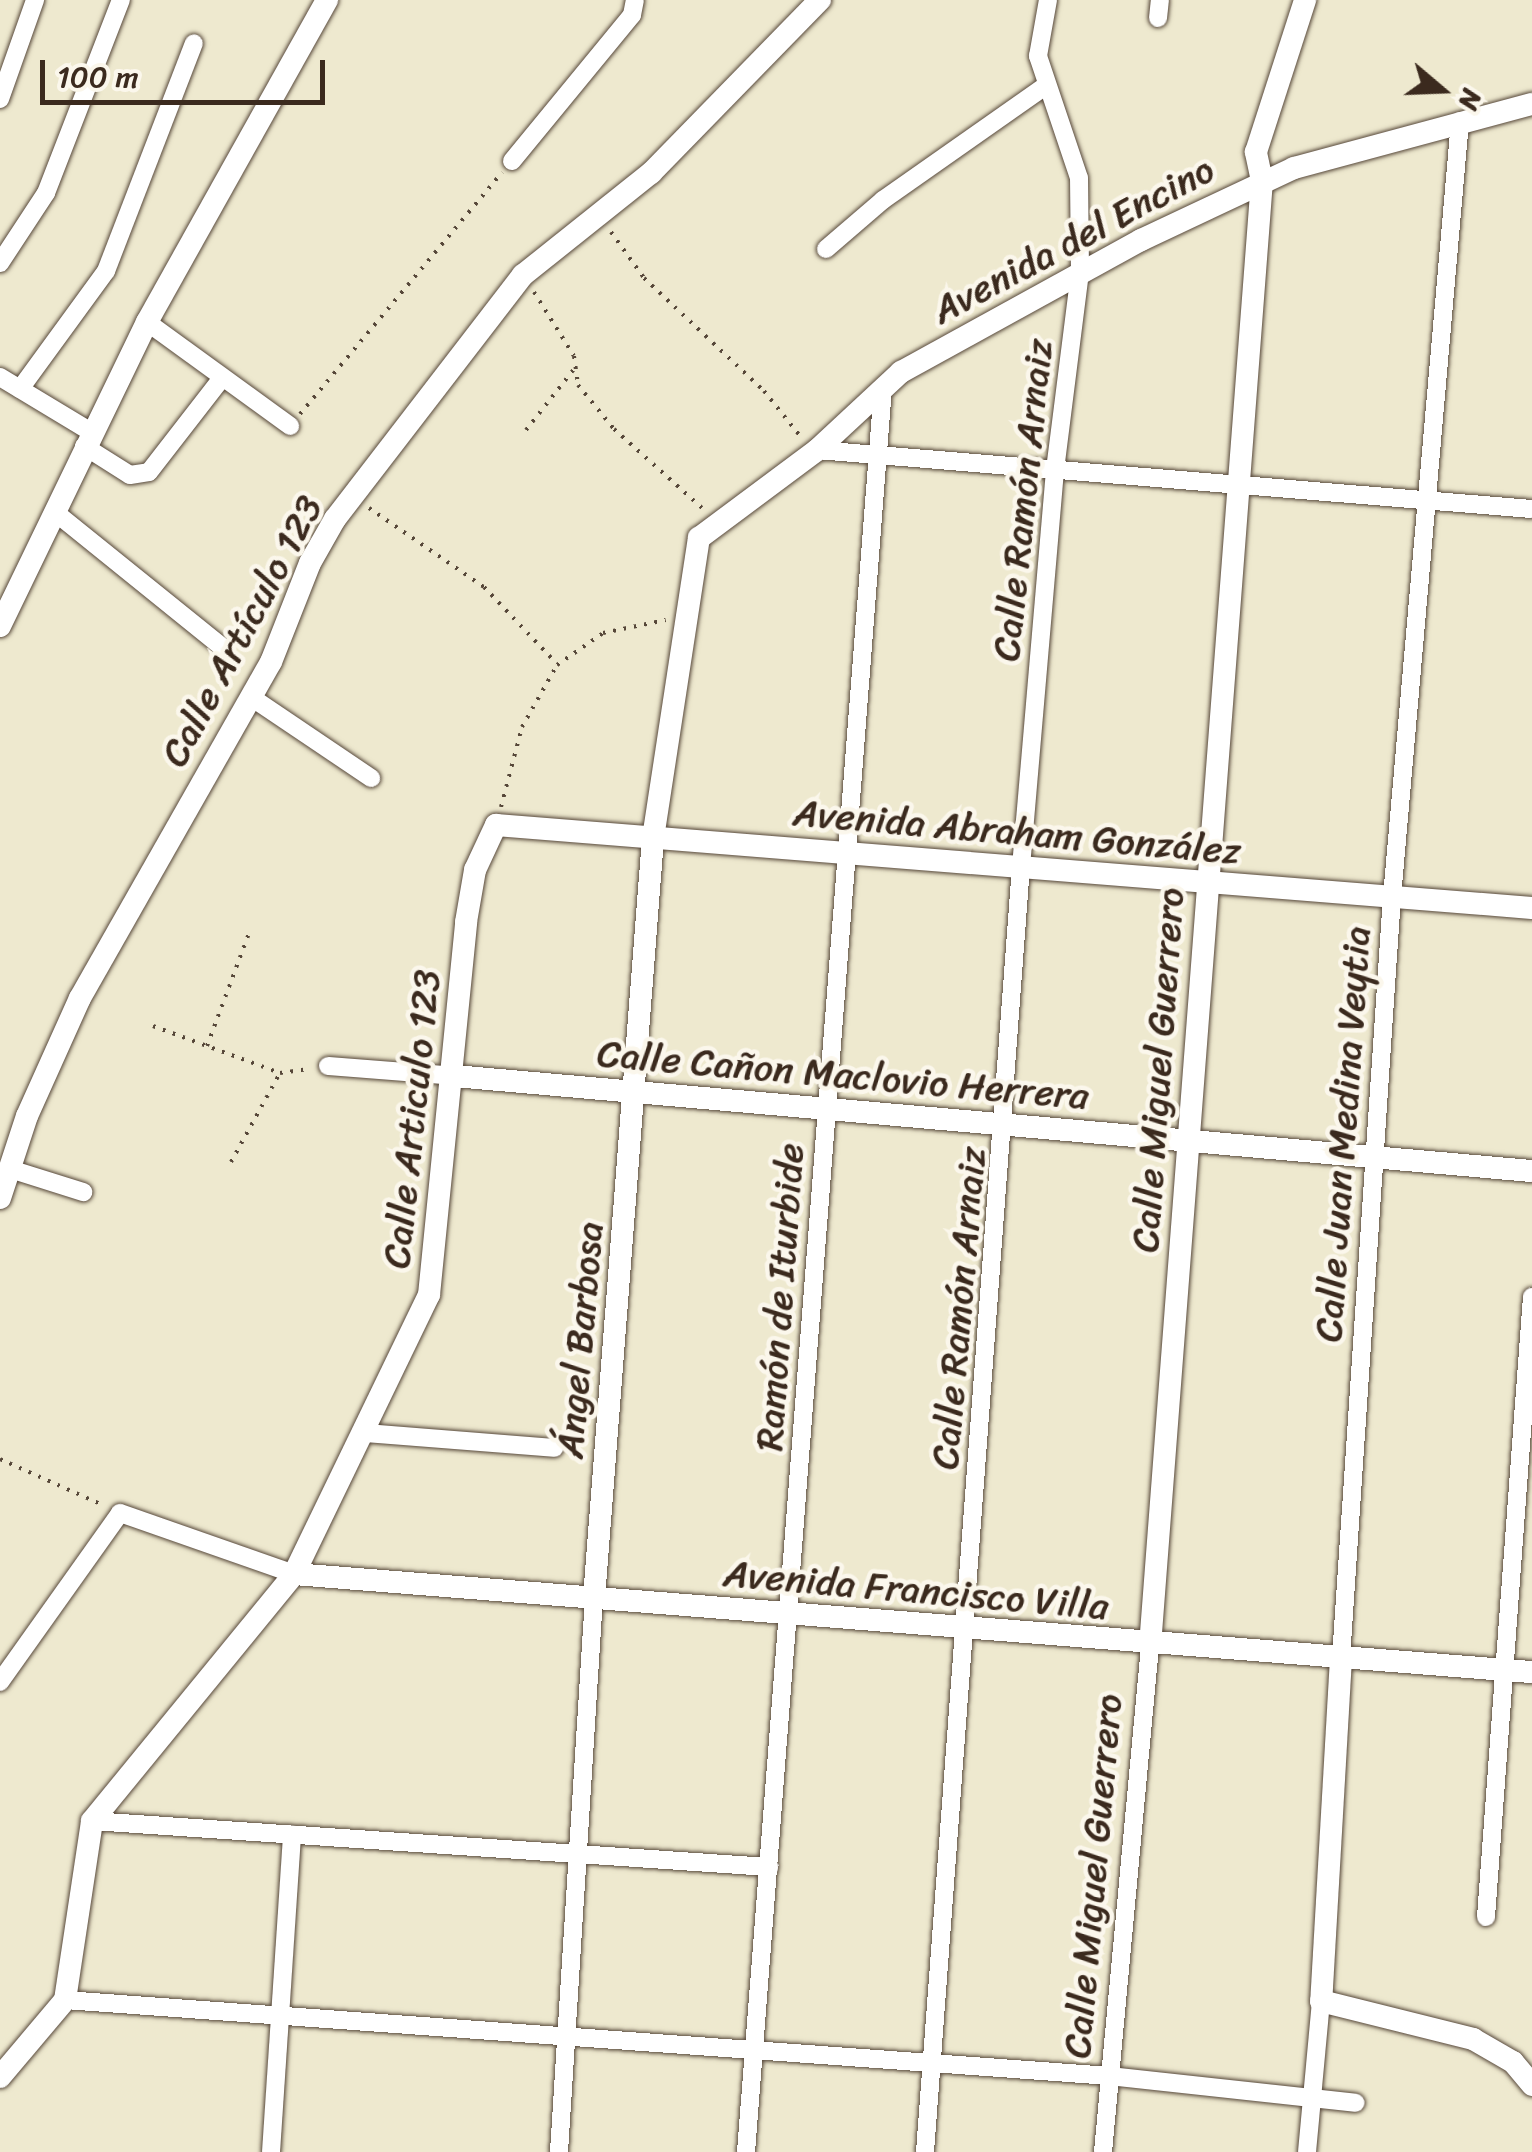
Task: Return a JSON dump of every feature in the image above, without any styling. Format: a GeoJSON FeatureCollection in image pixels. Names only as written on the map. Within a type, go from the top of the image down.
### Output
{"type":"FeatureCollection","features":[{"type":"Feature","properties":{"kind":"street"},"geometry":{"type":"LineString","coordinates":[[0,99],[35,0]]}},
{"type":"Feature","properties":{"kind":"street"},"geometry":{"type":"LineString","coordinates":[[0,263],[46,193],[121,0]]}},
{"type":"Feature","properties":{"kind":"street"},"geometry":{"type":"LineString","coordinates":[[0,626],[146,322],[326,0]]}},
{"type":"Feature","properties":{"kind":"street","name":"Calle Artículo 123"},"geometry":{"type":"LineString","coordinates":[[0,1198],[80,998],[251,697],[310,563],[353,496],[523,275],[651,173],[820,0]]}},
{"type":"Feature","properties":{"kind":"street","name":"Calle Ramón Arnaiz"},"geometry":{"type":"LineString","coordinates":[[925,2152],[1006,1125],[1022,867],[1056,470],[1080,272],[1080,178],[1044,87],[1038,56],[1048,0]]}},
{"type":"Feature","properties":{"kind":"street","name":"Calle Miguel Guerrero"},"geometry":{"type":"LineString","coordinates":[[1103,2152],[1150,1646],[1189,1141],[1262,181],[1259,131],[1305,0]]}},
{"type":"Feature","properties":{"kind":"street"},"geometry":{"type":"LineString","coordinates":[[512,161],[636,2]]}},
{"type":"Feature","properties":{"kind":"street"},"geometry":{"type":"LineString","coordinates":[[20,390],[106,271],[194,43]]}},
{"type":"Feature","properties":{"kind":"street"},"geometry":{"type":"LineString","coordinates":[[826,249],[883,200],[1044,87]]}},
{"type":"Feature","properties":{"kind":"street","name":"Avenida del Encino"},"geometry":{"type":"LineString","coordinates":[[700,538],[815,452],[883,386],[1080,272],[1262,181],[1460,121],[1532,104]]}},
{"type":"Feature","properties":{"kind":"street","name":"Calle Juan Medina Veytia"},"geometry":{"type":"LineString","coordinates":[[1307,2152],[1321,2001],[1341,1658],[1379,1158],[1392,897],[1430,501],[1460,121]]}},
{"type":"Feature","properties":{"kind":"street"},"geometry":{"type":"LineString","coordinates":[[146,322],[290,426]]}},
{"type":"Feature","properties":{"kind":"street"},"geometry":{"type":"LineString","coordinates":[[0,377],[88,439],[130,475],[149,472],[222,378]]}},
{"type":"Feature","properties":{"kind":"street","name":"Ramón de Iturbide"},"geometry":{"type":"LineString","coordinates":[[746,2152],[883,386]]}},
{"type":"Feature","properties":{"kind":"street"},"geometry":{"type":"LineString","coordinates":[[815,452],[1532,509]]}},
{"type":"Feature","properties":{"kind":"street"},"geometry":{"type":"LineString","coordinates":[[56,513],[222,646]]}},
{"type":"Feature","properties":{"kind":"street","name":"Ángel Barbosa"},"geometry":{"type":"LineString","coordinates":[[560,2152],[594,1598],[653,838],[700,538]]}},
{"type":"Feature","properties":{"kind":"street"},"geometry":{"type":"LineString","coordinates":[[251,697],[370,778]]}},
{"type":"Feature","properties":{"kind":"street","name":"Avenida Abraham González"},"geometry":{"type":"LineString","coordinates":[[496,826],[1532,908]]}},
{"type":"Feature","properties":{"kind":"street","name":"Calle Articulo 123"},"geometry":{"type":"LineString","coordinates":[[92,1822],[294,1574],[364,1433],[435,1272],[472,887],[496,826]]}},
{"type":"Feature","properties":{"kind":"street","name":"Calle Cañon Maclovio Herrera"},"geometry":{"type":"LineString","coordinates":[[328,1066],[1532,1171]]}},
{"type":"Feature","properties":{"kind":"street"},"geometry":{"type":"LineString","coordinates":[[10,1170],[83,1192]]}},
{"type":"Feature","properties":{"kind":"street"},"geometry":{"type":"LineString","coordinates":[[1486,1917],[1532,1297]]}},
{"type":"Feature","properties":{"kind":"street"},"geometry":{"type":"LineString","coordinates":[[364,1433],[554,1448]]}},
{"type":"Feature","properties":{"kind":"street"},"geometry":{"type":"LineString","coordinates":[[0,1682],[120,1513],[294,1574]]}},
{"type":"Feature","properties":{"kind":"street","name":"Avenida Francisco Villa"},"geometry":{"type":"LineString","coordinates":[[294,1574],[788,1613],[966,1632],[1532,1672]]}},
{"type":"Feature","properties":{"kind":"street"},"geometry":{"type":"LineString","coordinates":[[0,2078],[65,2000],[92,1822],[768,1867]]}},
{"type":"Feature","properties":{"kind":"street"},"geometry":{"type":"LineString","coordinates":[[270,2152],[292,1835]]}},
{"type":"Feature","properties":{"kind":"street"},"geometry":{"type":"LineString","coordinates":[[65,2000],[753,2054],[1109,2076],[1356,2104]]}},
{"type":"Feature","properties":{"kind":"street"},"geometry":{"type":"LineString","coordinates":[[1321,2001],[1473,2039],[1513,2062],[1532,2085]]}},
{"type":"Feature","properties":{"kind":"path"},"geometry":{"type":"LineString","coordinates":[[290,426],[512,161]]}},
{"type":"Feature","properties":{"kind":"path"},"geometry":{"type":"LineString","coordinates":[[599,216],[644,278],[764,391],[815,452]]}},
{"type":"Feature","properties":{"kind":"path"},"geometry":{"type":"LineString","coordinates":[[523,275],[574,356],[578,385],[614,429],[718,522]]}},
{"type":"Feature","properties":{"kind":"path"},"geometry":{"type":"LineString","coordinates":[[526,430],[574,369]]}},
{"type":"Feature","properties":{"kind":"path"},"geometry":{"type":"LineString","coordinates":[[353,496],[484,586],[557,665]]}},
{"type":"Feature","properties":{"kind":"path"},"geometry":{"type":"LineString","coordinates":[[496,826],[522,726],[557,665],[603,632],[686,619]]}},
{"type":"Feature","properties":{"kind":"path"},"geometry":{"type":"LineString","coordinates":[[207,1046],[249,932]]}},
{"type":"Feature","properties":{"kind":"path"},"geometry":{"type":"LineString","coordinates":[[153,1026],[280,1073],[328,1066]]}},
{"type":"Feature","properties":{"kind":"path"},"geometry":{"type":"LineString","coordinates":[[231,1162],[280,1073]]}},
{"type":"Feature","properties":{"kind":"path"},"geometry":{"type":"LineString","coordinates":[[0,1459],[120,1513]]}}]}
